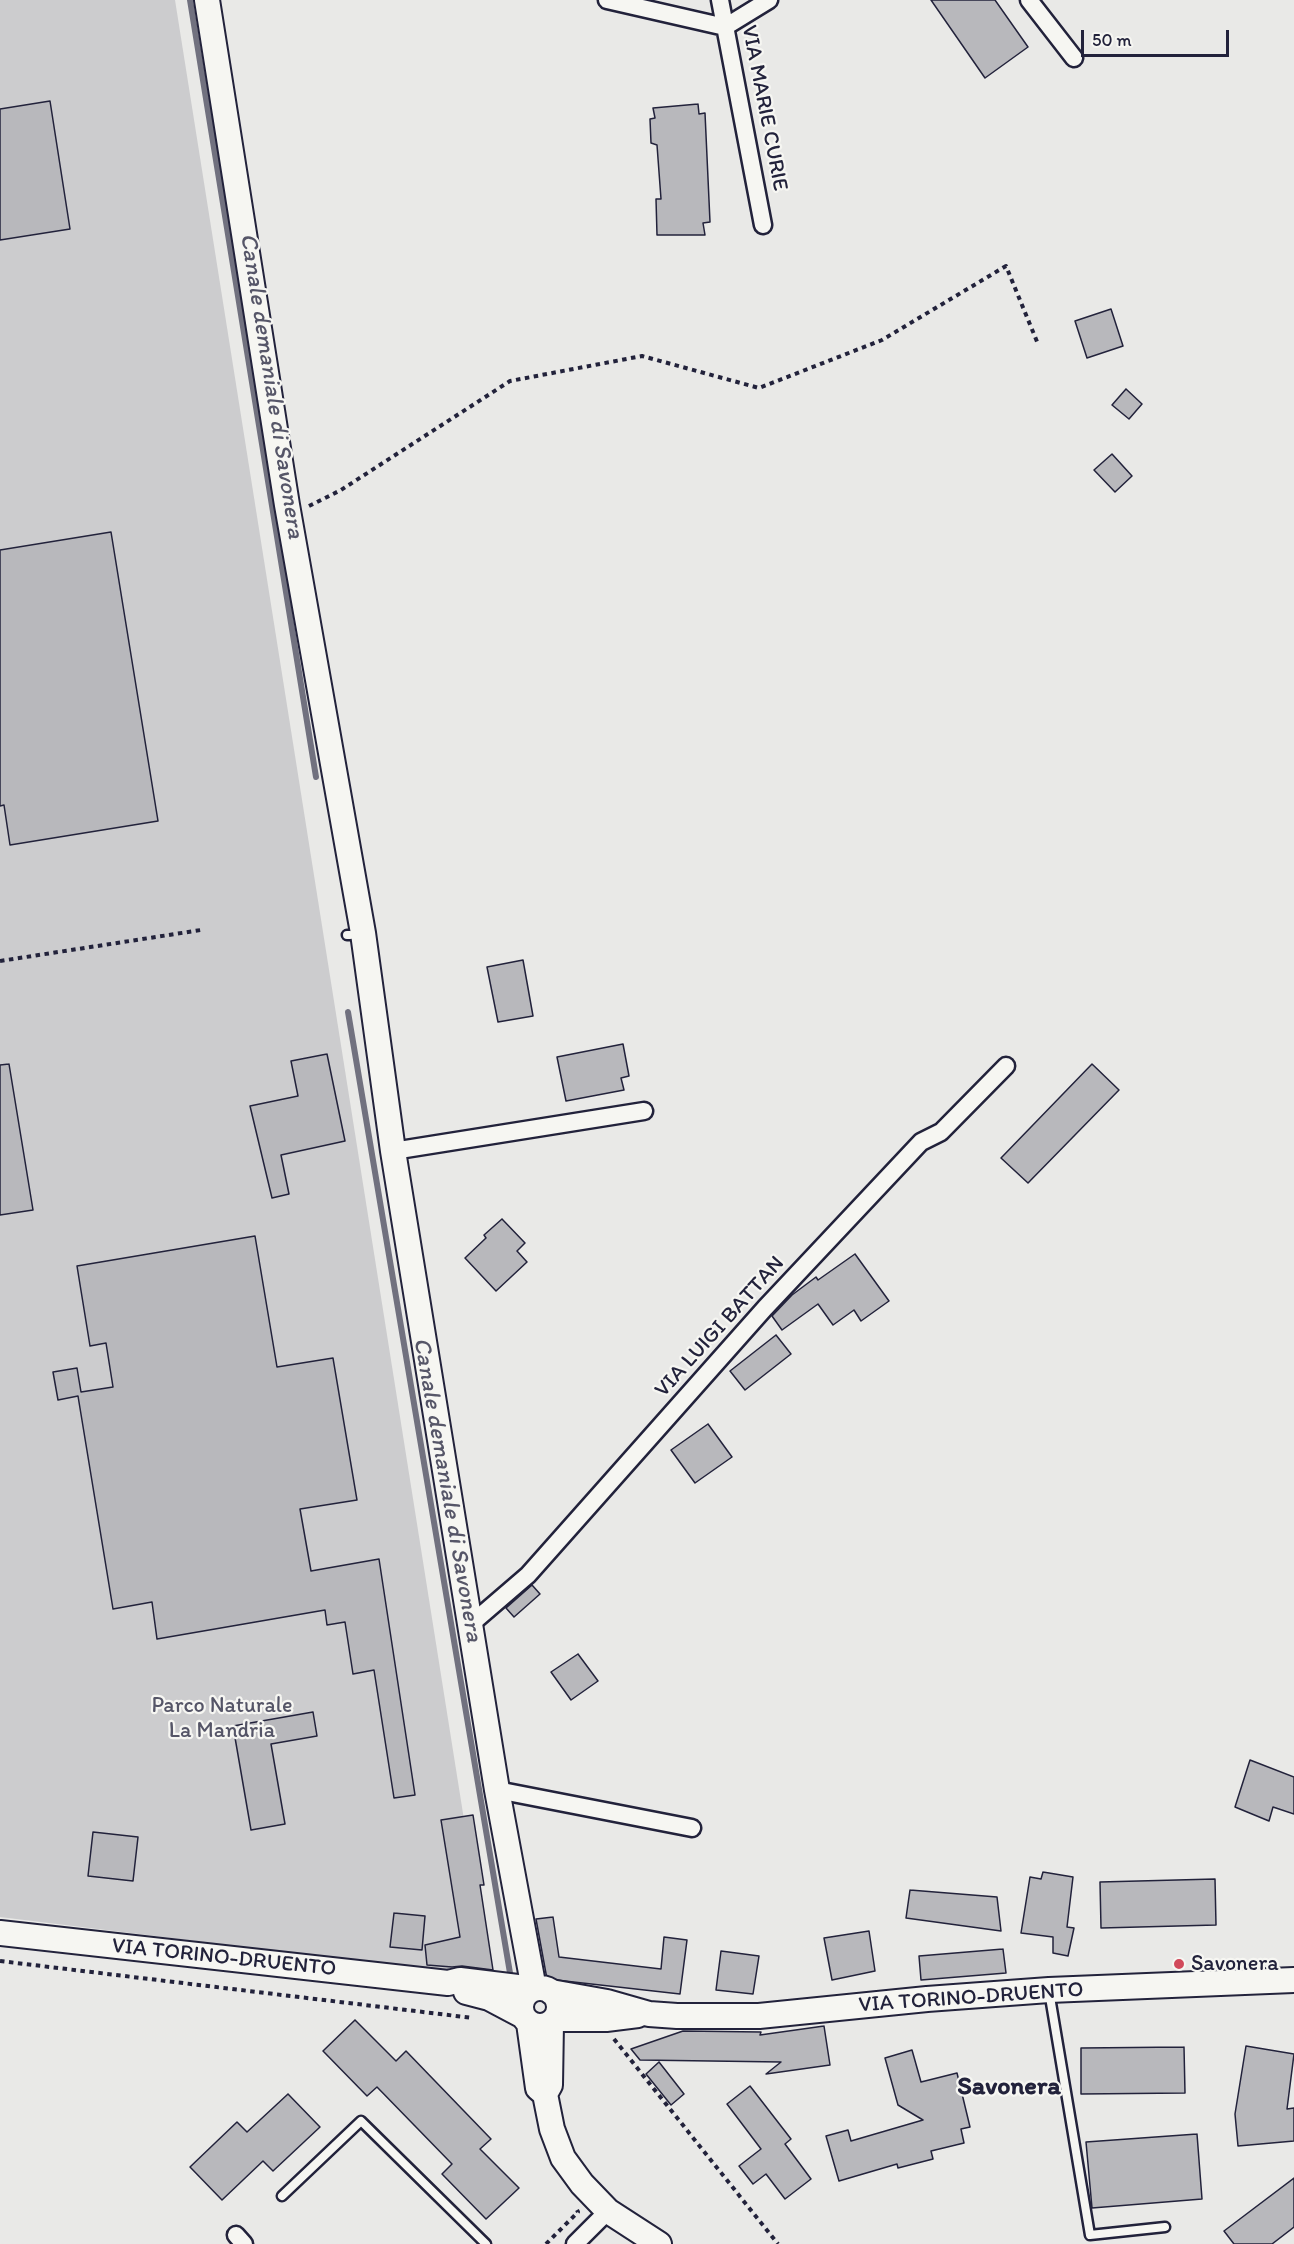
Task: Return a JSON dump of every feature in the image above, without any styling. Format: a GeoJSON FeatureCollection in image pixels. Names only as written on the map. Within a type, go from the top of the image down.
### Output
{"type":"FeatureCollection","features":[{"type":"Feature","properties":{"kind":"street"},"geometry":{"type":"LineString","coordinates":[[207,0],[287,505],[335,774],[345,909],[357,939],[357,989],[385,1091],[496,1783],[543,1991]]}},
{"type":"Feature","properties":{"kind":"street"},"geometry":{"type":"LineString","coordinates":[[607,0],[725,27],[770,0]]}},
{"type":"Feature","properties":{"kind":"street","name":"VIA MARIE CURIE"},"geometry":{"type":"LineString","coordinates":[[720,0],[763,225]]}},
{"type":"Feature","properties":{"kind":"street"},"geometry":{"type":"LineString","coordinates":[[1029,0],[1074,58]]}},
{"type":"Feature","properties":{"kind":"street","name":"VIA LUIGI BATTAN"},"geometry":{"type":"LineString","coordinates":[[471,1624],[528,1575],[765,1308],[921,1142],[941,1132],[1006,1066]]}},
{"type":"Feature","properties":{"kind":"street"},"geometry":{"type":"LineString","coordinates":[[393,1150],[644,1112]]}},
{"type":"Feature","properties":{"kind":"street"},"geometry":{"type":"LineString","coordinates":[[496,1783],[692,1828]]}},
{"type":"Feature","properties":{"kind":"street","name":"VIA TORINO-DRUENTO"},"geometry":{"type":"LineString","coordinates":[[0,1933],[448,1983],[460,1980],[607,2002],[649,2014]]}},
{"type":"Feature","properties":{"kind":"street","name":"VIA TORINO-DRUENTO"},"geometry":{"type":"LineString","coordinates":[[448,1983],[458,1991],[489,1998],[540,2020],[606,2019],[649,2014],[759,2016],[927,1999],[1049,1990],[1294,1980]]}},
{"type":"Feature","properties":{"kind":"street"},"geometry":{"type":"LineString","coordinates":[[540,2020],[560,2008],[559,2002],[543,1991],[528,1992],[522,2003],[540,2020],[550,2085],[545,2094],[552,2129],[563,2158],[582,2184],[608,2211],[659,2244]]}},
{"type":"Feature","properties":{"kind":"street"},"geometry":{"type":"LineString","coordinates":[[575,2244],[608,2211]]}},
{"type":"Feature","properties":{"kind":"lane"},"geometry":{"type":"LineString","coordinates":[[1049,1990],[1090,2235],[1165,2227]]}},
{"type":"Feature","properties":{"kind":"lane"},"geometry":{"type":"LineString","coordinates":[[282,2196],[361,2121],[486,2244]]}},
{"type":"Feature","properties":{"kind":"path"},"geometry":{"type":"LineString","coordinates":[[287,505],[310,506],[341,490],[510,381],[642,356],[759,388],[882,339],[1006,266],[1038,344]]}},
{"type":"Feature","properties":{"kind":"path"},"geometry":{"type":"LineString","coordinates":[[0,961],[201,930]]}},
{"type":"Feature","properties":{"kind":"path"},"geometry":{"type":"LineString","coordinates":[[0,1961],[484,2019]]}},
{"type":"Feature","properties":{"kind":"path"},"geometry":{"type":"LineString","coordinates":[[606,2019],[605,2027],[778,2244]]}},
{"type":"Feature","properties":{"kind":"green space","name":"Parco Naturale La Mandria"},"geometry":{"type":"Polygon","coordinates":[[[0,0],[175,0],[489,1977],[0,1917],[0,0]]]}},
{"type":"Feature","properties":{"kind":"building"},"geometry":{"type":"Polygon","coordinates":[[[931,0],[995,0],[1028,47],[985,78],[931,0]]]}},
{"type":"Feature","properties":{"kind":"building"},"geometry":{"type":"Polygon","coordinates":[[[50,101],[70,229],[0,240],[0,109],[50,101]]]}},
{"type":"Feature","properties":{"kind":"building"},"geometry":{"type":"Polygon","coordinates":[[[698,104],[699,114],[705,113],[710,222],[703,223],[705,235],[657,235],[656,199],[661,199],[657,145],[651,143],[650,119],[655,118],[653,108],[698,104]]]}},
{"type":"Feature","properties":{"kind":"building"},"geometry":{"type":"Polygon","coordinates":[[[1111,309],[1123,346],[1087,358],[1075,321],[1111,309]]]}},
{"type":"Feature","properties":{"kind":"building"},"geometry":{"type":"Polygon","coordinates":[[[1126,389],[1142,404],[1129,419],[1112,405],[1126,389]]]}},
{"type":"Feature","properties":{"kind":"building"},"geometry":{"type":"Polygon","coordinates":[[[1112,454],[1132,476],[1115,492],[1094,470],[1112,454]]]}},
{"type":"Feature","properties":{"kind":"building"},"geometry":{"type":"Polygon","coordinates":[[[111,532],[158,821],[10,845],[4,805],[0,806],[0,550],[111,532]]]}},
{"type":"Feature","properties":{"kind":"building"},"geometry":{"type":"Polygon","coordinates":[[[523,960],[533,1016],[498,1022],[487,967],[523,960]]]}},
{"type":"Feature","properties":{"kind":"building"},"geometry":{"type":"Polygon","coordinates":[[[623,1044],[629,1076],[621,1078],[624,1090],[566,1101],[557,1057],[623,1044]]]}},
{"type":"Feature","properties":{"kind":"building"},"geometry":{"type":"Polygon","coordinates":[[[327,1054],[345,1141],[281,1155],[289,1194],[272,1198],[250,1106],[298,1096],[291,1061],[327,1054]]]}},
{"type":"Feature","properties":{"kind":"building"},"geometry":{"type":"Polygon","coordinates":[[[9,1064],[33,1210],[0,1215],[0,1065],[9,1064]]]}},
{"type":"Feature","properties":{"kind":"building"},"geometry":{"type":"Polygon","coordinates":[[[1092,1064],[1119,1090],[1028,1183],[1001,1158],[1092,1064]]]}},
{"type":"Feature","properties":{"kind":"building"},"geometry":{"type":"Polygon","coordinates":[[[502,1219],[525,1243],[517,1251],[527,1262],[496,1291],[465,1258],[486,1238],[484,1235],[502,1219]]]}},
{"type":"Feature","properties":{"kind":"building"},"geometry":{"type":"Polygon","coordinates":[[[255,1236],[277,1367],[333,1358],[357,1500],[300,1509],[311,1571],[379,1559],[415,1795],[394,1798],[374,1670],[353,1674],[345,1622],[327,1625],[325,1610],[157,1639],[152,1602],[113,1609],[78,1396],[58,1400],[53,1372],[77,1368],[81,1392],[113,1387],[106,1343],[90,1346],[77,1266],[255,1236]]]}},
{"type":"Feature","properties":{"kind":"building"},"geometry":{"type":"Polygon","coordinates":[[[855,1254],[889,1301],[861,1321],[854,1310],[833,1325],[818,1304],[782,1330],[772,1316],[792,1295],[816,1277],[818,1280],[855,1254]]]}},
{"type":"Feature","properties":{"kind":"building"},"geometry":{"type":"Polygon","coordinates":[[[776,1335],[791,1354],[745,1390],[730,1371],[776,1335]]]}},
{"type":"Feature","properties":{"kind":"building"},"geometry":{"type":"Polygon","coordinates":[[[708,1424],[732,1457],[695,1483],[671,1450],[708,1424]]]}},
{"type":"Feature","properties":{"kind":"building"},"geometry":{"type":"Polygon","coordinates":[[[532,1585],[540,1594],[514,1617],[506,1608],[532,1585]]]}},
{"type":"Feature","properties":{"kind":"building"},"geometry":{"type":"Polygon","coordinates":[[[578,1654],[598,1681],[571,1700],[551,1672],[578,1654]]]}},
{"type":"Feature","properties":{"kind":"building"},"geometry":{"type":"Polygon","coordinates":[[[313,1712],[317,1736],[271,1744],[285,1824],[251,1830],[233,1726],[313,1712]]]}},
{"type":"Feature","properties":{"kind":"building"},"geometry":{"type":"Polygon","coordinates":[[[1250,1760],[1294,1777],[1294,1814],[1273,1807],[1269,1821],[1235,1807],[1250,1760]]]}},
{"type":"Feature","properties":{"kind":"building"},"geometry":{"type":"Polygon","coordinates":[[[473,1815],[484,1885],[480,1885],[493,1970],[427,1965],[425,1945],[460,1937],[441,1820],[473,1815]]]}},
{"type":"Feature","properties":{"kind":"building"},"geometry":{"type":"Polygon","coordinates":[[[93,1832],[138,1837],[133,1881],[88,1876],[93,1832]]]}},
{"type":"Feature","properties":{"kind":"building"},"geometry":{"type":"Polygon","coordinates":[[[1043,1872],[1073,1877],[1067,1927],[1074,1928],[1068,1956],[1053,1953],[1053,1937],[1021,1933],[1030,1877],[1041,1879],[1043,1872]]]}},
{"type":"Feature","properties":{"kind":"building"},"geometry":{"type":"Polygon","coordinates":[[[1215,1879],[1216,1925],[1101,1928],[1100,1882],[1215,1879]]]}},
{"type":"Feature","properties":{"kind":"building"},"geometry":{"type":"Polygon","coordinates":[[[910,1890],[997,1897],[1001,1931],[906,1918],[910,1890]]]}},
{"type":"Feature","properties":{"kind":"building"},"geometry":{"type":"Polygon","coordinates":[[[394,1913],[425,1916],[422,1950],[390,1947],[394,1913]]]}},
{"type":"Feature","properties":{"kind":"building"},"geometry":{"type":"Polygon","coordinates":[[[553,1917],[559,1957],[661,1969],[664,1937],[687,1940],[680,1994],[547,1979],[536,1919],[553,1917]]]}},
{"type":"Feature","properties":{"kind":"building"},"geometry":{"type":"Polygon","coordinates":[[[869,1931],[875,1971],[832,1980],[824,1938],[869,1931]]]}},
{"type":"Feature","properties":{"kind":"building"},"geometry":{"type":"Polygon","coordinates":[[[1003,1949],[1006,1973],[921,1980],[919,1956],[1003,1949]]]}},
{"type":"Feature","properties":{"kind":"building"},"geometry":{"type":"Polygon","coordinates":[[[721,1951],[759,1956],[753,1994],[716,1990],[721,1951]]]}},
{"type":"Feature","properties":{"kind":"building"},"geometry":{"type":"Polygon","coordinates":[[[355,2020],[396,2061],[406,2051],[491,2139],[480,2149],[519,2188],[486,2219],[442,2174],[452,2164],[377,2087],[367,2096],[323,2051],[355,2020]]]}},
{"type":"Feature","properties":{"kind":"building"},"geometry":{"type":"Polygon","coordinates":[[[824,2026],[830,2065],[766,2074],[781,2062],[640,2060],[631,2049],[683,2031],[761,2032],[760,2035],[824,2026]]]}},
{"type":"Feature","properties":{"kind":"building"},"geometry":{"type":"Polygon","coordinates":[[[1246,2046],[1294,2054],[1287,2109],[1294,2108],[1294,2141],[1238,2146],[1235,2114],[1246,2046]]]}},
{"type":"Feature","properties":{"kind":"building"},"geometry":{"type":"Polygon","coordinates":[[[1184,2047],[1185,2093],[1081,2094],[1081,2048],[1184,2047]]]}},
{"type":"Feature","properties":{"kind":"building"},"geometry":{"type":"Polygon","coordinates":[[[912,2050],[921,2082],[957,2073],[970,2127],[961,2129],[964,2143],[931,2151],[933,2159],[898,2168],[897,2164],[839,2181],[826,2136],[848,2130],[851,2141],[923,2120],[898,2105],[885,2058],[912,2050]]]}},
{"type":"Feature","properties":{"kind":"building"},"geometry":{"type":"Polygon","coordinates":[[[659,2062],[684,2094],[671,2105],[646,2074],[659,2062]]]}},
{"type":"Feature","properties":{"kind":"building"},"geometry":{"type":"Polygon","coordinates":[[[750,2086],[791,2139],[785,2144],[811,2179],[785,2199],[766,2174],[753,2184],[739,2166],[761,2149],[727,2104],[750,2086]]]}},
{"type":"Feature","properties":{"kind":"building"},"geometry":{"type":"Polygon","coordinates":[[[288,2094],[320,2127],[273,2171],[263,2161],[222,2200],[190,2167],[237,2122],[247,2132],[288,2094]]]}},
{"type":"Feature","properties":{"kind":"building"},"geometry":{"type":"Polygon","coordinates":[[[1197,2134],[1202,2199],[1092,2208],[1086,2142],[1197,2134]]]}},
{"type":"Feature","properties":{"kind":"building"},"geometry":{"type":"Polygon","coordinates":[[[1294,2178],[1294,2227],[1272,2244],[1234,2244],[1224,2231],[1294,2178]]]}},
{"type":"Feature","properties":{"kind":"waterway","name":"Canale demaniale di Savonera"},"geometry":{"type":"LineString","coordinates":[[190,0],[316,777]]}},
{"type":"Feature","properties":{"kind":"waterway","name":"Canale demaniale di Savonera"},"geometry":{"type":"LineString","coordinates":[[348,1012],[510,1973]]}},
{"type":"Feature","properties":{"kind":"place","name":"Savonera"},"geometry":{"type":"Point","coordinates":[1179,1964]}},
{"type":"Feature","properties":{"kind":"district","name":"Savonera"},"geometry":{"type":"Point","coordinates":[1009,2087]}}]}
